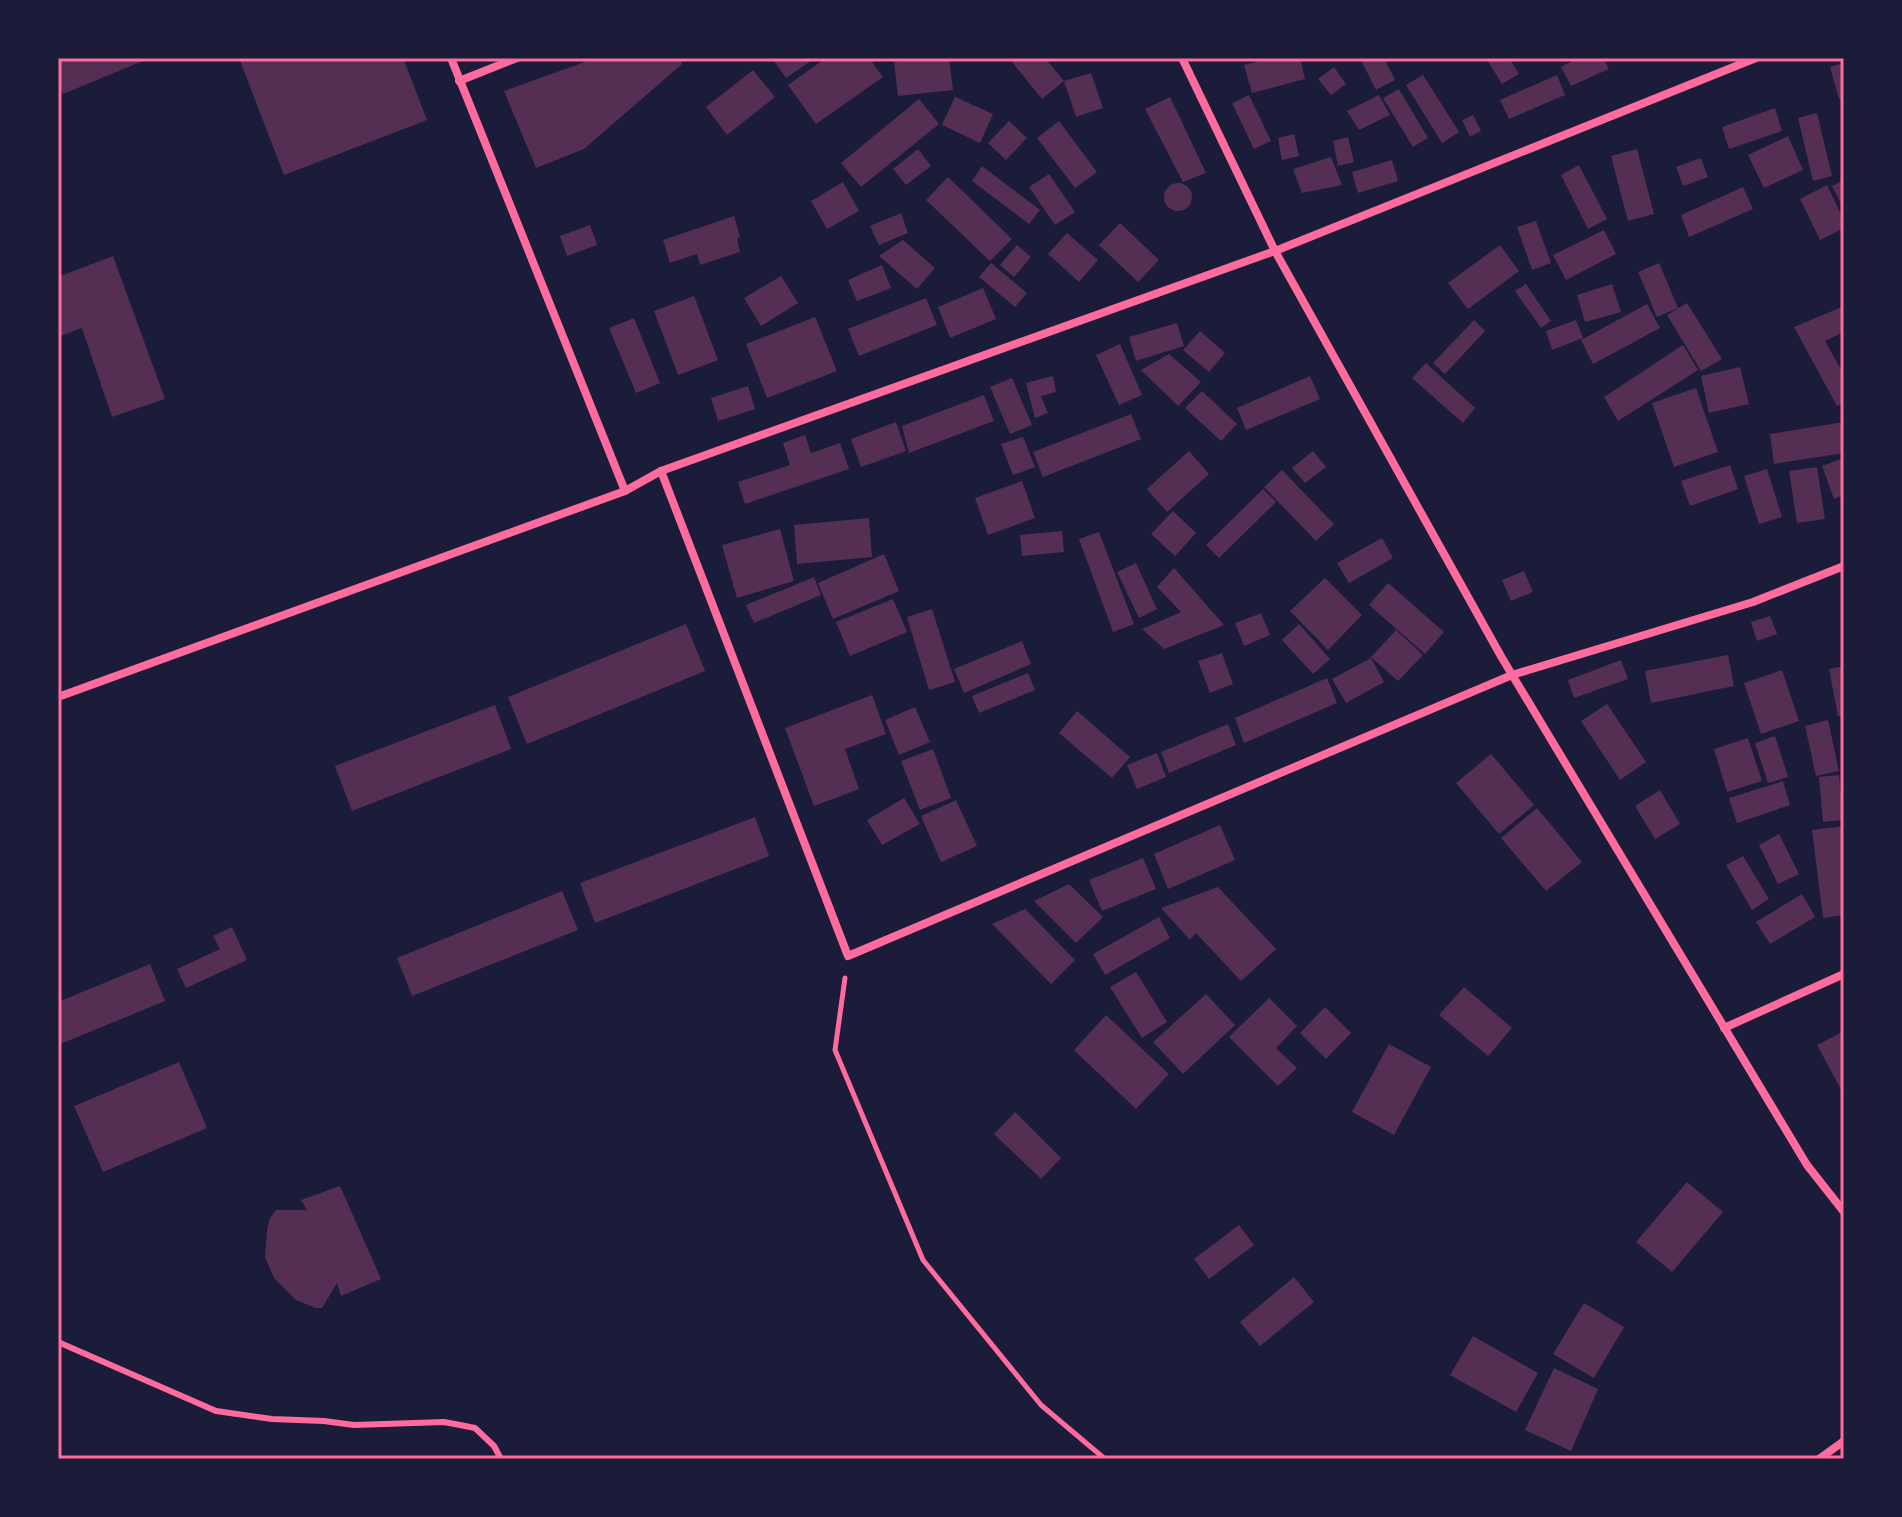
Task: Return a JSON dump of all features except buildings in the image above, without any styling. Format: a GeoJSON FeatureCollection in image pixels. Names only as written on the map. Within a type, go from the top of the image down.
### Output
{"type":"FeatureCollection","features":[{"type":"Feature","properties":{"kind":"street"},"geometry":{"type":"LineString","coordinates":[[451,58],[625,491]]}},
{"type":"Feature","properties":{"kind":"street"},"geometry":{"type":"LineString","coordinates":[[459,81],[517,58]]}},
{"type":"Feature","properties":{"kind":"street"},"geometry":{"type":"LineString","coordinates":[[1182,58],[1275,251],[1512,675],[1807,1165],[1844,1212]]}},
{"type":"Feature","properties":{"kind":"street"},"geometry":{"type":"LineString","coordinates":[[58,697],[625,491],[661,471],[1275,251],[1756,58]]}},
{"type":"Feature","properties":{"kind":"street"},"geometry":{"type":"LineString","coordinates":[[661,471],[848,956],[1512,675],[1753,602],[1844,566]]}},
{"type":"Feature","properties":{"kind":"street"},"geometry":{"type":"LineString","coordinates":[[1724,1028],[1844,974]]}},
{"type":"Feature","properties":{"kind":"street"},"geometry":{"type":"LineString","coordinates":[[1819,1459],[1844,1441]]}},
{"type":"Feature","properties":{"kind":"lane"},"geometry":{"type":"LineString","coordinates":[[58,1342],[216,1411],[354,1425],[452,1424],[475,1428],[494,1446],[501,1459]]}},
{"type":"Feature","properties":{"kind":"path"},"geometry":{"type":"LineString","coordinates":[[848,956],[835,1050],[923,1260],[1041,1405],[1105,1459]]}}]}
